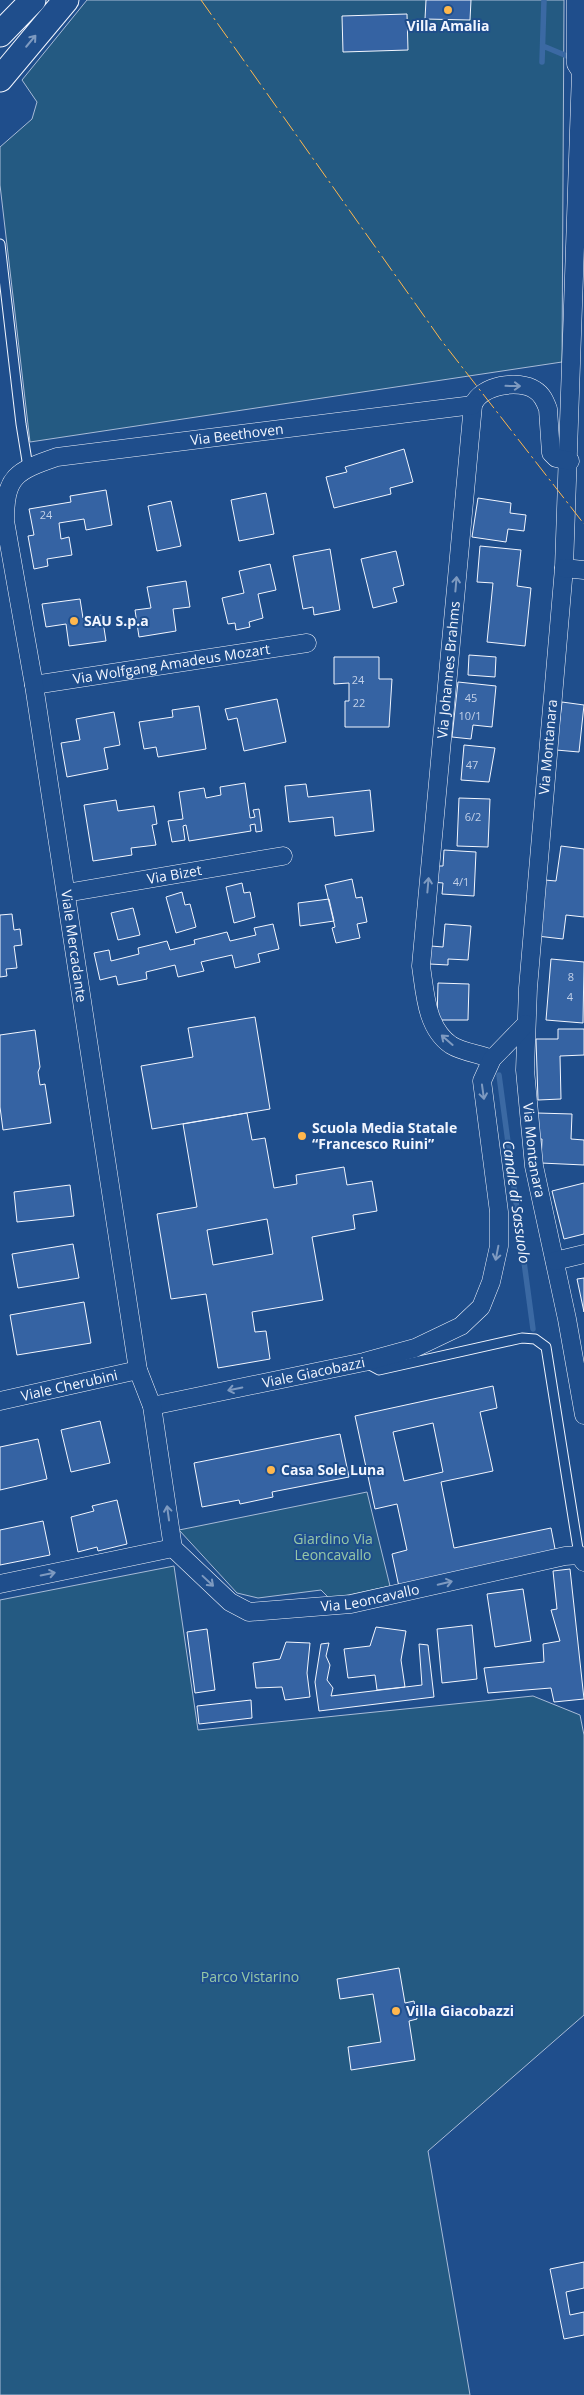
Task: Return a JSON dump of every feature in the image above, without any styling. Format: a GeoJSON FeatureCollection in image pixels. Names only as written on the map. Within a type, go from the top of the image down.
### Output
{"type":"FeatureCollection","features":[{"type":"Feature","properties":{"kind":"main road"},"geometry":{"type":"LineString","coordinates":[[0,34],[34,0]]}},
{"type":"Feature","properties":{"kind":"main road"},"geometry":{"type":"LineString","coordinates":[[0,79],[66,0]]}},
{"type":"Feature","properties":{"kind":"street","name":"Via Montanara"},"geometry":{"type":"LineString","coordinates":[[576,0],[576,64],[583,71],[580,238],[570,461],[564,568],[526,1024],[525,1070],[534,1166],[567,1319],[584,1415]]}},
{"type":"Feature","properties":{"kind":"street"},"geometry":{"type":"LineString","coordinates":[[473,405],[476,396],[493,387],[529,386],[536,390],[546,402],[548,409],[551,453],[556,458],[570,461]]}},
{"type":"Feature","properties":{"kind":"street","name":"Via Beethoven"},"geometry":{"type":"LineString","coordinates":[[5,482],[28,467],[57,457],[473,405]]}},
{"type":"Feature","properties":{"kind":"street","name":"Via Johannes Brahms"},"geometry":{"type":"LineString","coordinates":[[473,405],[421,966],[429,1014],[439,1033],[451,1045],[492,1059]]}},
{"type":"Feature","properties":{"kind":"street","name":"Viale Mercadante"},"geometry":{"type":"LineString","coordinates":[[5,482],[5,521],[34,686],[138,1370],[152,1406]]}},
{"type":"Feature","properties":{"kind":"street"},"geometry":{"type":"LineString","coordinates":[[564,568],[584,570]]}},
{"type":"Feature","properties":{"kind":"street","name":"Via Wolfgang Amadeus Mozart"},"geometry":{"type":"LineString","coordinates":[[34,686],[307,643]]}},
{"type":"Feature","properties":{"kind":"street","name":"Via Bizet"},"geometry":{"type":"LineString","coordinates":[[66,893],[283,856]]}},
{"type":"Feature","properties":{"kind":"street","name":"Viale Giacobazzi"},"geometry":{"type":"LineString","coordinates":[[152,1406],[364,1362],[415,1348],[461,1326],[481,1306],[491,1282],[499,1246],[499,1212],[482,1081],[492,1059],[526,1024]]}},
{"type":"Feature","properties":{"kind":"street"},"geometry":{"type":"LineString","coordinates":[[554,1261],[584,1254]]}},
{"type":"Feature","properties":{"kind":"street","name":"Viale Cherubini"},"geometry":{"type":"LineString","coordinates":[[0,1401],[138,1370]]}},
{"type":"Feature","properties":{"kind":"street"},"geometry":{"type":"LineString","coordinates":[[0,1584],[172,1548],[152,1406]]}},
{"type":"Feature","properties":{"kind":"street","name":"Via Leoncavallo"},"geometry":{"type":"LineString","coordinates":[[172,1548],[230,1602],[249,1612],[351,1604],[565,1556],[581,1558]]}},
{"type":"Feature","properties":{"kind":"lane"},"geometry":{"type":"LineString","coordinates":[[0,244],[21,424],[28,467]]}},
{"type":"Feature","properties":{"kind":"lane"},"geometry":{"type":"LineString","coordinates":[[364,1362],[379,1370],[522,1338],[535,1339],[546,1348],[581,1558]]}},
{"type":"Feature","properties":{"kind":"green space"},"geometry":{"type":"Polygon","coordinates":[[[87,0],[564,0],[562,362],[30,442],[0,185],[0,147],[32,119],[37,102],[22,80],[87,0]]]}},
{"type":"Feature","properties":{"kind":"green space","name":"Giardino Via Leoncavallo"},"geometry":{"type":"Polygon","coordinates":[[[367,1492],[390,1586],[330,1599],[321,1590],[258,1598],[237,1593],[179,1530],[367,1492]]]}},
{"type":"Feature","properties":{"kind":"green space","name":"Parco Vistarino"},"geometry":{"type":"Polygon","coordinates":[[[174,1566],[198,1730],[533,1696],[580,1715],[584,1735],[584,2015],[428,2151],[470,2395],[0,2395],[0,1600],[174,1566]]]}},
{"type":"Feature","properties":{"kind":"building","name":"Villa Amalia"},"geometry":{"type":"Polygon","coordinates":[[[426,0],[471,0],[470,20],[425,19],[426,0]]]}},
{"type":"Feature","properties":{"kind":"building"},"geometry":{"type":"Polygon","coordinates":[[[407,14],[408,50],[343,52],[342,16],[407,14]]]}},
{"type":"Feature","properties":{"kind":"building"},"geometry":{"type":"Polygon","coordinates":[[[404,449],[413,482],[390,488],[391,494],[334,508],[326,477],[347,472],[345,467],[404,449]]]}},
{"type":"Feature","properties":{"kind":"building"},"geometry":{"type":"Polygon","coordinates":[[[106,490],[112,525],[86,530],[84,519],[59,523],[61,539],[69,537],[72,555],[47,559],[48,566],[34,569],[28,536],[34,535],[29,509],[71,502],[70,496],[106,490]]]}},
{"type":"Feature","properties":{"kind":"building"},"geometry":{"type":"Polygon","coordinates":[[[266,493],[274,534],[239,541],[231,500],[266,493]]]}},
{"type":"Feature","properties":{"kind":"building"},"geometry":{"type":"Polygon","coordinates":[[[478,498],[511,503],[510,513],[526,515],[524,531],[508,529],[506,542],[472,537],[478,498]]]}},
{"type":"Feature","properties":{"kind":"building"},"geometry":{"type":"Polygon","coordinates":[[[171,501],[181,546],[157,551],[148,506],[171,501]]]}},
{"type":"Feature","properties":{"kind":"building"},"geometry":{"type":"Polygon","coordinates":[[[480,546],[521,550],[517,586],[531,588],[525,646],[487,642],[493,583],[477,582],[480,546]]]}},
{"type":"Feature","properties":{"kind":"building"},"geometry":{"type":"Polygon","coordinates":[[[330,549],[340,610],[314,615],[313,607],[303,609],[293,556],[330,549]]]}},
{"type":"Feature","properties":{"kind":"building"},"geometry":{"type":"Polygon","coordinates":[[[396,551],[404,585],[393,588],[397,602],[373,608],[361,559],[396,551]]]}},
{"type":"Feature","properties":{"kind":"building"},"geometry":{"type":"Polygon","coordinates":[[[270,564],[276,590],[258,594],[263,618],[249,622],[250,627],[236,630],[235,623],[228,624],[222,598],[244,593],[239,571],[270,564]]]}},
{"type":"Feature","properties":{"kind":"building"},"geometry":{"type":"Polygon","coordinates":[[[186,581],[190,607],[173,609],[176,631],[139,637],[135,610],[151,608],[147,587],[186,581]]]}},
{"type":"Feature","properties":{"kind":"building","name":"SAU S.p.a"},"geometry":{"type":"Polygon","coordinates":[[[80,599],[83,618],[102,615],[106,641],[69,646],[66,624],[46,627],[42,604],[80,599]]]}},
{"type":"Feature","properties":{"kind":"building"},"geometry":{"type":"Polygon","coordinates":[[[469,655],[496,657],[495,677],[468,675],[469,655]]]}},
{"type":"Feature","properties":{"kind":"building"},"geometry":{"type":"Polygon","coordinates":[[[334,657],[379,657],[379,679],[392,679],[389,727],[345,727],[345,701],[349,701],[349,683],[334,684],[334,657]]]}},
{"type":"Feature","properties":{"kind":"building"},"geometry":{"type":"Polygon","coordinates":[[[458,682],[496,686],[492,727],[473,725],[471,739],[452,737],[458,682]]]}},
{"type":"Feature","properties":{"kind":"building"},"geometry":{"type":"Polygon","coordinates":[[[277,699],[286,742],[244,751],[237,718],[228,720],[225,709],[277,699]]]}},
{"type":"Feature","properties":{"kind":"building"},"geometry":{"type":"Polygon","coordinates":[[[562,702],[584,705],[579,752],[556,750],[562,702]]]}},
{"type":"Feature","properties":{"kind":"building"},"geometry":{"type":"Polygon","coordinates":[[[199,706],[206,749],[158,757],[156,747],[144,749],[139,722],[173,717],[172,710],[199,706]]]}},
{"type":"Feature","properties":{"kind":"building"},"geometry":{"type":"Polygon","coordinates":[[[114,712],[120,745],[104,748],[108,769],[67,777],[61,743],[80,740],[76,719],[114,712]]]}},
{"type":"Feature","properties":{"kind":"building"},"geometry":{"type":"Polygon","coordinates":[[[464,745],[495,748],[489,782],[461,780],[464,745]]]}},
{"type":"Feature","properties":{"kind":"building"},"geometry":{"type":"Polygon","coordinates":[[[245,783],[250,818],[255,817],[253,810],[259,809],[262,831],[256,832],[255,824],[250,825],[251,831],[189,841],[186,825],[183,826],[185,840],[172,842],[168,821],[183,819],[179,792],[204,788],[206,798],[221,795],[220,787],[245,783]]]}},
{"type":"Feature","properties":{"kind":"building"},"geometry":{"type":"Polygon","coordinates":[[[306,784],[308,797],[370,790],[374,831],[335,836],[333,817],[289,822],[285,786],[306,784]]]}},
{"type":"Feature","properties":{"kind":"building"},"geometry":{"type":"Polygon","coordinates":[[[459,798],[490,799],[488,847],[457,846],[459,798]]]}},
{"type":"Feature","properties":{"kind":"building"},"geometry":{"type":"Polygon","coordinates":[[[116,800],[118,811],[154,806],[157,824],[152,825],[156,845],[131,848],[132,855],[93,861],[84,805],[116,800]]]}},
{"type":"Feature","properties":{"kind":"building"},"geometry":{"type":"Polygon","coordinates":[[[561,846],[584,849],[584,917],[566,915],[563,939],[537,936],[545,880],[556,881],[561,846]]]}},
{"type":"Feature","properties":{"kind":"building"},"geometry":{"type":"Polygon","coordinates":[[[444,850],[476,852],[474,896],[442,894],[443,883],[432,882],[433,866],[443,866],[444,850]]]}},
{"type":"Feature","properties":{"kind":"building"},"geometry":{"type":"Polygon","coordinates":[[[352,879],[356,898],[362,897],[367,922],[357,924],[360,938],[336,943],[332,928],[335,927],[325,885],[352,879]]]}},
{"type":"Feature","properties":{"kind":"building"},"geometry":{"type":"Polygon","coordinates":[[[242,883],[244,893],[250,892],[255,917],[234,923],[226,887],[242,883]]]}},
{"type":"Feature","properties":{"kind":"building"},"geometry":{"type":"Polygon","coordinates":[[[182,892],[185,905],[190,904],[196,927],[176,933],[166,897],[182,892]]]}},
{"type":"Feature","properties":{"kind":"building"},"geometry":{"type":"Polygon","coordinates":[[[329,899],[334,921],[300,926],[298,903],[329,899]]]}},
{"type":"Feature","properties":{"kind":"building"},"geometry":{"type":"Polygon","coordinates":[[[133,908],[140,935],[118,940],[111,913],[133,908]]]}},
{"type":"Feature","properties":{"kind":"building"},"geometry":{"type":"Polygon","coordinates":[[[12,914],[14,930],[20,929],[22,945],[14,946],[17,968],[6,969],[7,976],[0,977],[0,915],[12,914]]]}},
{"type":"Feature","properties":{"kind":"building"},"geometry":{"type":"Polygon","coordinates":[[[273,924],[279,949],[258,954],[260,962],[235,968],[232,955],[201,962],[204,971],[178,977],[175,965],[146,972],[147,979],[118,985],[116,976],[100,980],[94,953],[109,950],[111,961],[139,954],[138,948],[167,941],[170,950],[195,944],[194,940],[227,932],[230,941],[256,935],[254,928],[273,924]]]}},
{"type":"Feature","properties":{"kind":"building"},"geometry":{"type":"Polygon","coordinates":[[[445,924],[471,926],[468,960],[448,959],[448,965],[430,964],[431,946],[443,947],[445,924]]]}},
{"type":"Feature","properties":{"kind":"building"},"geometry":{"type":"Polygon","coordinates":[[[551,959],[584,962],[583,1023],[546,1020],[551,959]]]}},
{"type":"Feature","properties":{"kind":"building"},"geometry":{"type":"Polygon","coordinates":[[[438,983],[469,984],[468,1020],[437,1020],[438,983]]]}},
{"type":"Feature","properties":{"kind":"building"},"geometry":{"type":"Polygon","coordinates":[[[255,1017],[270,1109],[152,1129],[141,1066],[193,1057],[188,1028],[255,1017]]]}},
{"type":"Feature","properties":{"kind":"building"},"geometry":{"type":"Polygon","coordinates":[[[558,1029],[584,1029],[584,1055],[560,1056],[561,1099],[538,1100],[536,1039],[558,1039],[558,1029]]]}},
{"type":"Feature","properties":{"kind":"building"},"geometry":{"type":"Polygon","coordinates":[[[35,1030],[40,1067],[38,1072],[40,1085],[45,1084],[51,1123],[3,1130],[0,1107],[0,1035],[35,1030]]]}},
{"type":"Feature","properties":{"kind":"building"},"geometry":{"type":"Polygon","coordinates":[[[247,1113],[252,1140],[265,1138],[274,1188],[297,1184],[296,1175],[344,1167],[347,1185],[372,1181],[377,1211],[353,1215],[355,1229],[312,1237],[323,1300],[252,1312],[255,1332],[266,1331],[270,1359],[218,1368],[206,1294],[171,1299],[157,1214],[197,1207],[183,1124],[247,1113]],[[267,1219],[207,1230],[213,1265],[273,1254],[267,1219]]]}},
{"type":"Feature","properties":{"kind":"building"},"geometry":{"type":"Polygon","coordinates":[[[537,1113],[572,1114],[571,1139],[584,1140],[584,1165],[541,1163],[542,1139],[536,1139],[537,1113]]]}},
{"type":"Feature","properties":{"kind":"building"},"geometry":{"type":"Polygon","coordinates":[[[584,1183],[584,1234],[564,1239],[552,1191],[584,1183]]]}},
{"type":"Feature","properties":{"kind":"building"},"geometry":{"type":"Polygon","coordinates":[[[70,1185],[74,1216],[17,1222],[14,1192],[70,1185]]]}},
{"type":"Feature","properties":{"kind":"building"},"geometry":{"type":"Polygon","coordinates":[[[73,1244],[79,1278],[18,1288],[12,1254],[73,1244]]]}},
{"type":"Feature","properties":{"kind":"building"},"geometry":{"type":"Polygon","coordinates":[[[584,1278],[584,1312],[577,1279],[584,1278]]]}},
{"type":"Feature","properties":{"kind":"building"},"geometry":{"type":"Polygon","coordinates":[[[84,1302],[91,1343],[17,1355],[10,1315],[84,1302]]]}},
{"type":"Feature","properties":{"kind":"building"},"geometry":{"type":"Polygon","coordinates":[[[493,1386],[497,1408],[480,1412],[493,1471],[441,1482],[454,1548],[551,1528],[556,1554],[399,1587],[392,1554],[407,1550],[397,1504],[375,1509],[355,1416],[493,1386]],[[433,1423],[393,1432],[404,1481],[443,1472],[433,1423]]]}},
{"type":"Feature","properties":{"kind":"building"},"geometry":{"type":"Polygon","coordinates":[[[100,1421],[110,1463],[71,1472],[61,1430],[100,1421]]]}},
{"type":"Feature","properties":{"kind":"building","name":"Casa Sole Luna"},"geometry":{"type":"Polygon","coordinates":[[[340,1434],[349,1477],[272,1492],[273,1497],[240,1504],[239,1500],[202,1507],[194,1463],[340,1434]]]}},
{"type":"Feature","properties":{"kind":"building"},"geometry":{"type":"Polygon","coordinates":[[[38,1439],[47,1479],[0,1490],[0,1447],[38,1439]]]}},
{"type":"Feature","properties":{"kind":"building"},"geometry":{"type":"Polygon","coordinates":[[[117,1500],[127,1544],[98,1551],[97,1547],[78,1552],[71,1517],[94,1511],[92,1506],[117,1500]]]}},
{"type":"Feature","properties":{"kind":"building"},"geometry":{"type":"Polygon","coordinates":[[[43,1521],[50,1555],[0,1565],[0,1530],[43,1521]]]}},
{"type":"Feature","properties":{"kind":"building"},"geometry":{"type":"Polygon","coordinates":[[[570,1569],[584,1699],[554,1702],[551,1688],[488,1693],[484,1668],[544,1662],[543,1644],[560,1641],[551,1610],[557,1609],[553,1571],[570,1569]]]}},
{"type":"Feature","properties":{"kind":"building"},"geometry":{"type":"Polygon","coordinates":[[[523,1589],[531,1641],[495,1647],[487,1594],[523,1589]]]}},
{"type":"Feature","properties":{"kind":"building"},"geometry":{"type":"Polygon","coordinates":[[[472,1625],[477,1679],[442,1683],[437,1629],[472,1625]]]}},
{"type":"Feature","properties":{"kind":"building"},"geometry":{"type":"Polygon","coordinates":[[[376,1627],[406,1631],[401,1660],[405,1687],[377,1690],[375,1675],[348,1678],[344,1649],[370,1646],[376,1627]]]}},
{"type":"Feature","properties":{"kind":"building"},"geometry":{"type":"Polygon","coordinates":[[[207,1629],[215,1690],[195,1693],[187,1632],[207,1629]]]}},
{"type":"Feature","properties":{"kind":"building"},"geometry":{"type":"Polygon","coordinates":[[[286,1642],[310,1643],[307,1673],[310,1697],[285,1700],[282,1687],[256,1688],[253,1663],[280,1659],[286,1642]]]}},
{"type":"Feature","properties":{"kind":"building"},"geometry":{"type":"Polygon","coordinates":[[[329,1643],[326,1656],[330,1665],[327,1680],[333,1688],[331,1696],[422,1685],[419,1644],[428,1645],[434,1697],[319,1711],[315,1682],[321,1644],[329,1643]]]}},
{"type":"Feature","properties":{"kind":"building"},"geometry":{"type":"Polygon","coordinates":[[[251,1700],[252,1718],[199,1724],[197,1706],[251,1700]]]}},
{"type":"Feature","properties":{"kind":"building","name":"Villa Giacobazzi"},"geometry":{"type":"Polygon","coordinates":[[[399,1968],[405,2003],[414,2001],[417,2019],[409,2021],[415,2060],[351,2070],[348,2047],[381,2042],[373,1994],[340,1999],[337,1979],[399,1968]]]}},
{"type":"Feature","properties":{"kind":"building"},"geometry":{"type":"Polygon","coordinates":[[[584,2262],[584,2288],[566,2292],[570,2315],[584,2312],[584,2335],[564,2339],[550,2269],[584,2262]]]}},
{"type":"Feature","properties":{"kind":"waterway"},"geometry":{"type":"LineString","coordinates":[[542,62],[544,0]]}},
{"type":"Feature","properties":{"kind":"waterway"},"geometry":{"type":"LineString","coordinates":[[543,46],[567,56]]}},
{"type":"Feature","properties":{"kind":"waterway","name":"Canale di Sassuolo"},"geometry":{"type":"LineString","coordinates":[[499,1075],[533,1329]]}},
{"type":"Feature","properties":{"kind":"power"},"geometry":{"type":"LineString","coordinates":[[201,0],[441,340],[584,524]]}},
{"type":"Feature","properties":{"kind":"place","name":"Villa Amalia"},"geometry":{"type":"Point","coordinates":[448,10]}},
{"type":"Feature","properties":{"kind":"place","name":"SAU S.p.a"},"geometry":{"type":"Point","coordinates":[74,621]}},
{"type":"Feature","properties":{"kind":"place","name":"Scuola Media Statale “Francesco Ruini”"},"geometry":{"type":"Point","coordinates":[302,1136]}},
{"type":"Feature","properties":{"kind":"place","name":"Casa Sole Luna"},"geometry":{"type":"Point","coordinates":[271,1470]}},
{"type":"Feature","properties":{"kind":"place","name":"Villa Giacobazzi"},"geometry":{"type":"Point","coordinates":[396,2011]}}]}
